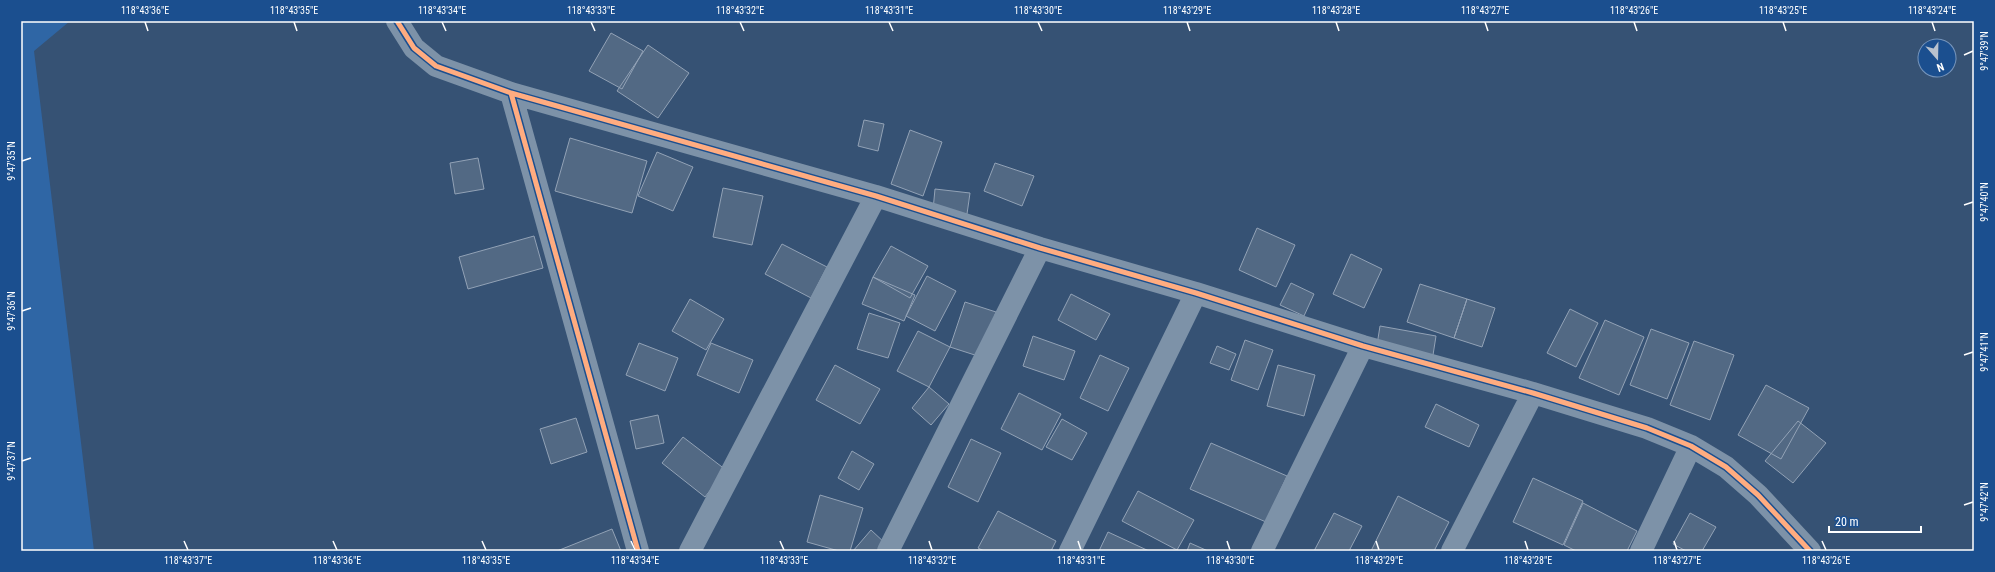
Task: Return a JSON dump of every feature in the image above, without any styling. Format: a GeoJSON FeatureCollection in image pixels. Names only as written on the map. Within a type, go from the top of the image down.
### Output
{"type":"FeatureCollection","features":[{"type":"Feature","properties":{"kind":"street"},"geometry":{"type":"LineString","coordinates":[[397,21],[414,48],[436,66],[511,93],[876,196],[1040,248],[1196,293],[1363,346],[1533,393],[1647,428],[1692,446],[1726,467],[1758,495],[1810,551]]}},
{"type":"Feature","properties":{"kind":"street"},"geometry":{"type":"LineString","coordinates":[[511,93],[638,551]]}},
{"type":"Feature","properties":{"kind":"street"},"geometry":{"type":"LineString","coordinates":[[690,551],[876,196]]}},
{"type":"Feature","properties":{"kind":"street"},"geometry":{"type":"LineString","coordinates":[[888,551],[1040,248]]}},
{"type":"Feature","properties":{"kind":"street"},"geometry":{"type":"LineString","coordinates":[[1070,551],[1196,293]]}},
{"type":"Feature","properties":{"kind":"street"},"geometry":{"type":"LineString","coordinates":[[1262,551],[1363,346]]}},
{"type":"Feature","properties":{"kind":"street"},"geometry":{"type":"LineString","coordinates":[[1452,551],[1533,393]]}},
{"type":"Feature","properties":{"kind":"street"},"geometry":{"type":"LineString","coordinates":[[1641,551],[1692,446]]}},
{"type":"Feature","properties":{"kind":"shaded area"},"geometry":{"type":"Polygon","coordinates":[[[21,21],[70,21],[34,51],[94,551],[21,551],[21,21]]]}},
{"type":"Feature","properties":{"kind":"building"},"geometry":{"type":"Polygon","coordinates":[[[611,33],[643,51],[622,89],[589,71],[611,33]]]}},
{"type":"Feature","properties":{"kind":"building"},"geometry":{"type":"Polygon","coordinates":[[[648,45],[689,73],[658,118],[617,91],[648,45]]]}},
{"type":"Feature","properties":{"kind":"building"},"geometry":{"type":"Polygon","coordinates":[[[864,120],[884,124],[878,151],[858,146],[864,120]]]}},
{"type":"Feature","properties":{"kind":"building"},"geometry":{"type":"Polygon","coordinates":[[[910,130],[942,142],[923,196],[891,184],[910,130]]]}},
{"type":"Feature","properties":{"kind":"building"},"geometry":{"type":"Polygon","coordinates":[[[570,138],[647,161],[632,213],[555,191],[570,138]]]}},
{"type":"Feature","properties":{"kind":"building"},"geometry":{"type":"Polygon","coordinates":[[[657,152],[693,167],[673,211],[638,196],[657,152]]]}},
{"type":"Feature","properties":{"kind":"building"},"geometry":{"type":"Polygon","coordinates":[[[478,158],[484,189],[455,194],[450,163],[478,158]]]}},
{"type":"Feature","properties":{"kind":"building"},"geometry":{"type":"Polygon","coordinates":[[[995,163],[1034,176],[1022,206],[984,191],[995,163]]]}},
{"type":"Feature","properties":{"kind":"building"},"geometry":{"type":"Polygon","coordinates":[[[723,188],[763,196],[752,245],[713,237],[723,188]]]}},
{"type":"Feature","properties":{"kind":"building"},"geometry":{"type":"Polygon","coordinates":[[[935,189],[970,193],[967,214],[933,210],[935,189]]]}},
{"type":"Feature","properties":{"kind":"building"},"geometry":{"type":"Polygon","coordinates":[[[1257,228],[1295,245],[1276,287],[1239,270],[1257,228]]]}},
{"type":"Feature","properties":{"kind":"building"},"geometry":{"type":"Polygon","coordinates":[[[534,236],[543,268],[468,289],[459,257],[534,236]]]}},
{"type":"Feature","properties":{"kind":"building"},"geometry":{"type":"Polygon","coordinates":[[[782,244],[827,267],[811,298],[765,274],[782,244]]]}},
{"type":"Feature","properties":{"kind":"building"},"geometry":{"type":"Polygon","coordinates":[[[891,246],[928,266],[910,298],[873,277],[891,246]]]}},
{"type":"Feature","properties":{"kind":"building"},"geometry":{"type":"Polygon","coordinates":[[[1351,254],[1382,269],[1364,308],[1333,294],[1351,254]]]}},
{"type":"Feature","properties":{"kind":"building"},"geometry":{"type":"Polygon","coordinates":[[[927,276],[956,291],[935,331],[906,316],[927,276]]]}},
{"type":"Feature","properties":{"kind":"building"},"geometry":{"type":"Polygon","coordinates":[[[873,277],[915,295],[904,321],[862,304],[873,277]]]}},
{"type":"Feature","properties":{"kind":"building"},"geometry":{"type":"Polygon","coordinates":[[[1291,283],[1314,294],[1304,316],[1280,305],[1291,283]]]}},
{"type":"Feature","properties":{"kind":"building"},"geometry":{"type":"Polygon","coordinates":[[[1420,284],[1467,299],[1454,338],[1407,322],[1420,284]]]}},
{"type":"Feature","properties":{"kind":"building"},"geometry":{"type":"Polygon","coordinates":[[[1071,294],[1110,314],[1096,340],[1058,320],[1071,294]]]}},
{"type":"Feature","properties":{"kind":"building"},"geometry":{"type":"Polygon","coordinates":[[[690,299],[724,319],[706,350],[672,331],[690,299]]]}},
{"type":"Feature","properties":{"kind":"building"},"geometry":{"type":"Polygon","coordinates":[[[1467,299],[1495,308],[1482,347],[1454,338],[1467,299]]]}},
{"type":"Feature","properties":{"kind":"building"},"geometry":{"type":"Polygon","coordinates":[[[965,302],[996,312],[981,357],[950,347],[965,302]]]}},
{"type":"Feature","properties":{"kind":"building"},"geometry":{"type":"Polygon","coordinates":[[[1570,309],[1598,323],[1576,367],[1547,353],[1570,309]]]}},
{"type":"Feature","properties":{"kind":"building"},"geometry":{"type":"Polygon","coordinates":[[[869,313],[900,323],[888,358],[857,349],[869,313]]]}},
{"type":"Feature","properties":{"kind":"building"},"geometry":{"type":"Polygon","coordinates":[[[1605,320],[1644,337],[1619,395],[1579,378],[1605,320]]]}},
{"type":"Feature","properties":{"kind":"building"},"geometry":{"type":"Polygon","coordinates":[[[1380,326],[1436,336],[1433,355],[1377,345],[1380,326]]]}},
{"type":"Feature","properties":{"kind":"building"},"geometry":{"type":"Polygon","coordinates":[[[1651,329],[1689,343],[1667,399],[1630,385],[1651,329]]]}},
{"type":"Feature","properties":{"kind":"building"},"geometry":{"type":"Polygon","coordinates":[[[918,331],[950,347],[929,387],[897,371],[918,331]]]}},
{"type":"Feature","properties":{"kind":"building"},"geometry":{"type":"Polygon","coordinates":[[[1033,336],[1075,351],[1064,380],[1023,366],[1033,336]]]}},
{"type":"Feature","properties":{"kind":"building"},"geometry":{"type":"Polygon","coordinates":[[[1245,340],[1273,350],[1258,390],[1231,380],[1245,340]]]}},
{"type":"Feature","properties":{"kind":"building"},"geometry":{"type":"Polygon","coordinates":[[[1694,341],[1734,355],[1710,420],[1670,405],[1694,341]]]}},
{"type":"Feature","properties":{"kind":"building"},"geometry":{"type":"Polygon","coordinates":[[[639,343],[678,358],[665,391],[626,375],[639,343]]]}},
{"type":"Feature","properties":{"kind":"building"},"geometry":{"type":"Polygon","coordinates":[[[711,343],[753,360],[739,393],[697,375],[711,343]]]}},
{"type":"Feature","properties":{"kind":"building"},"geometry":{"type":"Polygon","coordinates":[[[1217,346],[1236,354],[1229,370],[1210,363],[1217,346]]]}},
{"type":"Feature","properties":{"kind":"building"},"geometry":{"type":"Polygon","coordinates":[[[1100,355],[1129,368],[1108,411],[1080,398],[1100,355]]]}},
{"type":"Feature","properties":{"kind":"building"},"geometry":{"type":"Polygon","coordinates":[[[835,365],[880,389],[860,424],[816,400],[835,365]]]}},
{"type":"Feature","properties":{"kind":"building"},"geometry":{"type":"Polygon","coordinates":[[[1278,365],[1315,375],[1304,416],[1267,406],[1278,365]]]}},
{"type":"Feature","properties":{"kind":"building"},"geometry":{"type":"Polygon","coordinates":[[[1766,385],[1809,408],[1781,459],[1738,435],[1766,385]]]}},
{"type":"Feature","properties":{"kind":"building"},"geometry":{"type":"Polygon","coordinates":[[[929,387],[949,404],[931,425],[912,408],[929,387]]]}},
{"type":"Feature","properties":{"kind":"building"},"geometry":{"type":"Polygon","coordinates":[[[1019,393],[1061,414],[1042,450],[1001,429],[1019,393]]]}},
{"type":"Feature","properties":{"kind":"building"},"geometry":{"type":"Polygon","coordinates":[[[1436,404],[1479,425],[1469,447],[1425,427],[1436,404]]]}},
{"type":"Feature","properties":{"kind":"building"},"geometry":{"type":"Polygon","coordinates":[[[658,415],[664,443],[636,449],[630,421],[658,415]]]}},
{"type":"Feature","properties":{"kind":"building"},"geometry":{"type":"Polygon","coordinates":[[[576,418],[587,452],[551,464],[540,429],[576,418]]]}},
{"type":"Feature","properties":{"kind":"building"},"geometry":{"type":"Polygon","coordinates":[[[1062,419],[1087,433],[1072,460],[1046,447],[1062,419]]]}},
{"type":"Feature","properties":{"kind":"building"},"geometry":{"type":"Polygon","coordinates":[[[1798,421],[1826,443],[1793,483],[1765,461],[1798,421]]]}},
{"type":"Feature","properties":{"kind":"building"},"geometry":{"type":"Polygon","coordinates":[[[683,437],[726,470],[705,497],[662,463],[683,437]]]}},
{"type":"Feature","properties":{"kind":"building"},"geometry":{"type":"Polygon","coordinates":[[[971,439],[1001,453],[978,502],[948,487],[971,439]]]}},
{"type":"Feature","properties":{"kind":"building"},"geometry":{"type":"Polygon","coordinates":[[[1211,443],[1287,476],[1266,522],[1190,489],[1211,443]]]}},
{"type":"Feature","properties":{"kind":"building"},"geometry":{"type":"Polygon","coordinates":[[[852,451],[874,464],[859,490],[838,478],[852,451]]]}},
{"type":"Feature","properties":{"kind":"building"},"geometry":{"type":"Polygon","coordinates":[[[1533,478],[1583,501],[1563,545],[1513,522],[1533,478]]]}},
{"type":"Feature","properties":{"kind":"building"},"geometry":{"type":"Polygon","coordinates":[[[1138,491],[1194,520],[1177,550],[1122,521],[1138,491]]]}},
{"type":"Feature","properties":{"kind":"building"},"geometry":{"type":"Polygon","coordinates":[[[820,495],[863,508],[850,551],[839,551],[807,542],[820,495]]]}},
{"type":"Feature","properties":{"kind":"building"},"geometry":{"type":"Polygon","coordinates":[[[1398,496],[1449,522],[1434,551],[1371,551],[1398,496]]]}},
{"type":"Feature","properties":{"kind":"building"},"geometry":{"type":"Polygon","coordinates":[[[1583,503],[1637,531],[1627,551],[1576,551],[1564,545],[1583,503]]]}},
{"type":"Feature","properties":{"kind":"building"},"geometry":{"type":"Polygon","coordinates":[[[998,511],[1056,541],[1051,551],[984,551],[978,548],[998,511]]]}},
{"type":"Feature","properties":{"kind":"building"},"geometry":{"type":"Polygon","coordinates":[[[1334,513],[1362,526],[1349,551],[1314,551],[1334,513]]]}},
{"type":"Feature","properties":{"kind":"building"},"geometry":{"type":"Polygon","coordinates":[[[1690,513],[1716,527],[1702,551],[1686,551],[1673,544],[1690,513]]]}},
{"type":"Feature","properties":{"kind":"building"},"geometry":{"type":"Polygon","coordinates":[[[612,529],[621,551],[557,551],[612,529]]]}},
{"type":"Feature","properties":{"kind":"building"},"geometry":{"type":"Polygon","coordinates":[[[871,530],[886,544],[880,551],[853,551],[871,530]]]}},
{"type":"Feature","properties":{"kind":"building"},"geometry":{"type":"Polygon","coordinates":[[[1108,532],[1149,551],[1099,551],[1108,532]]]}},
{"type":"Feature","properties":{"kind":"building"},"geometry":{"type":"Polygon","coordinates":[[[1190,543],[1208,551],[1187,551],[1190,543]]]}},
{"type":"Feature","properties":{"kind":"cycle path"},"geometry":{"type":"LineString","coordinates":[[397,21],[414,48],[436,66],[511,93],[876,196],[1040,248],[1196,293],[1363,346],[1533,393],[1647,428],[1691,446],[1726,467],[1758,495],[1810,551]]}},
{"type":"Feature","properties":{"kind":"cycle path"},"geometry":{"type":"LineString","coordinates":[[511,93],[638,551]]}}]}
